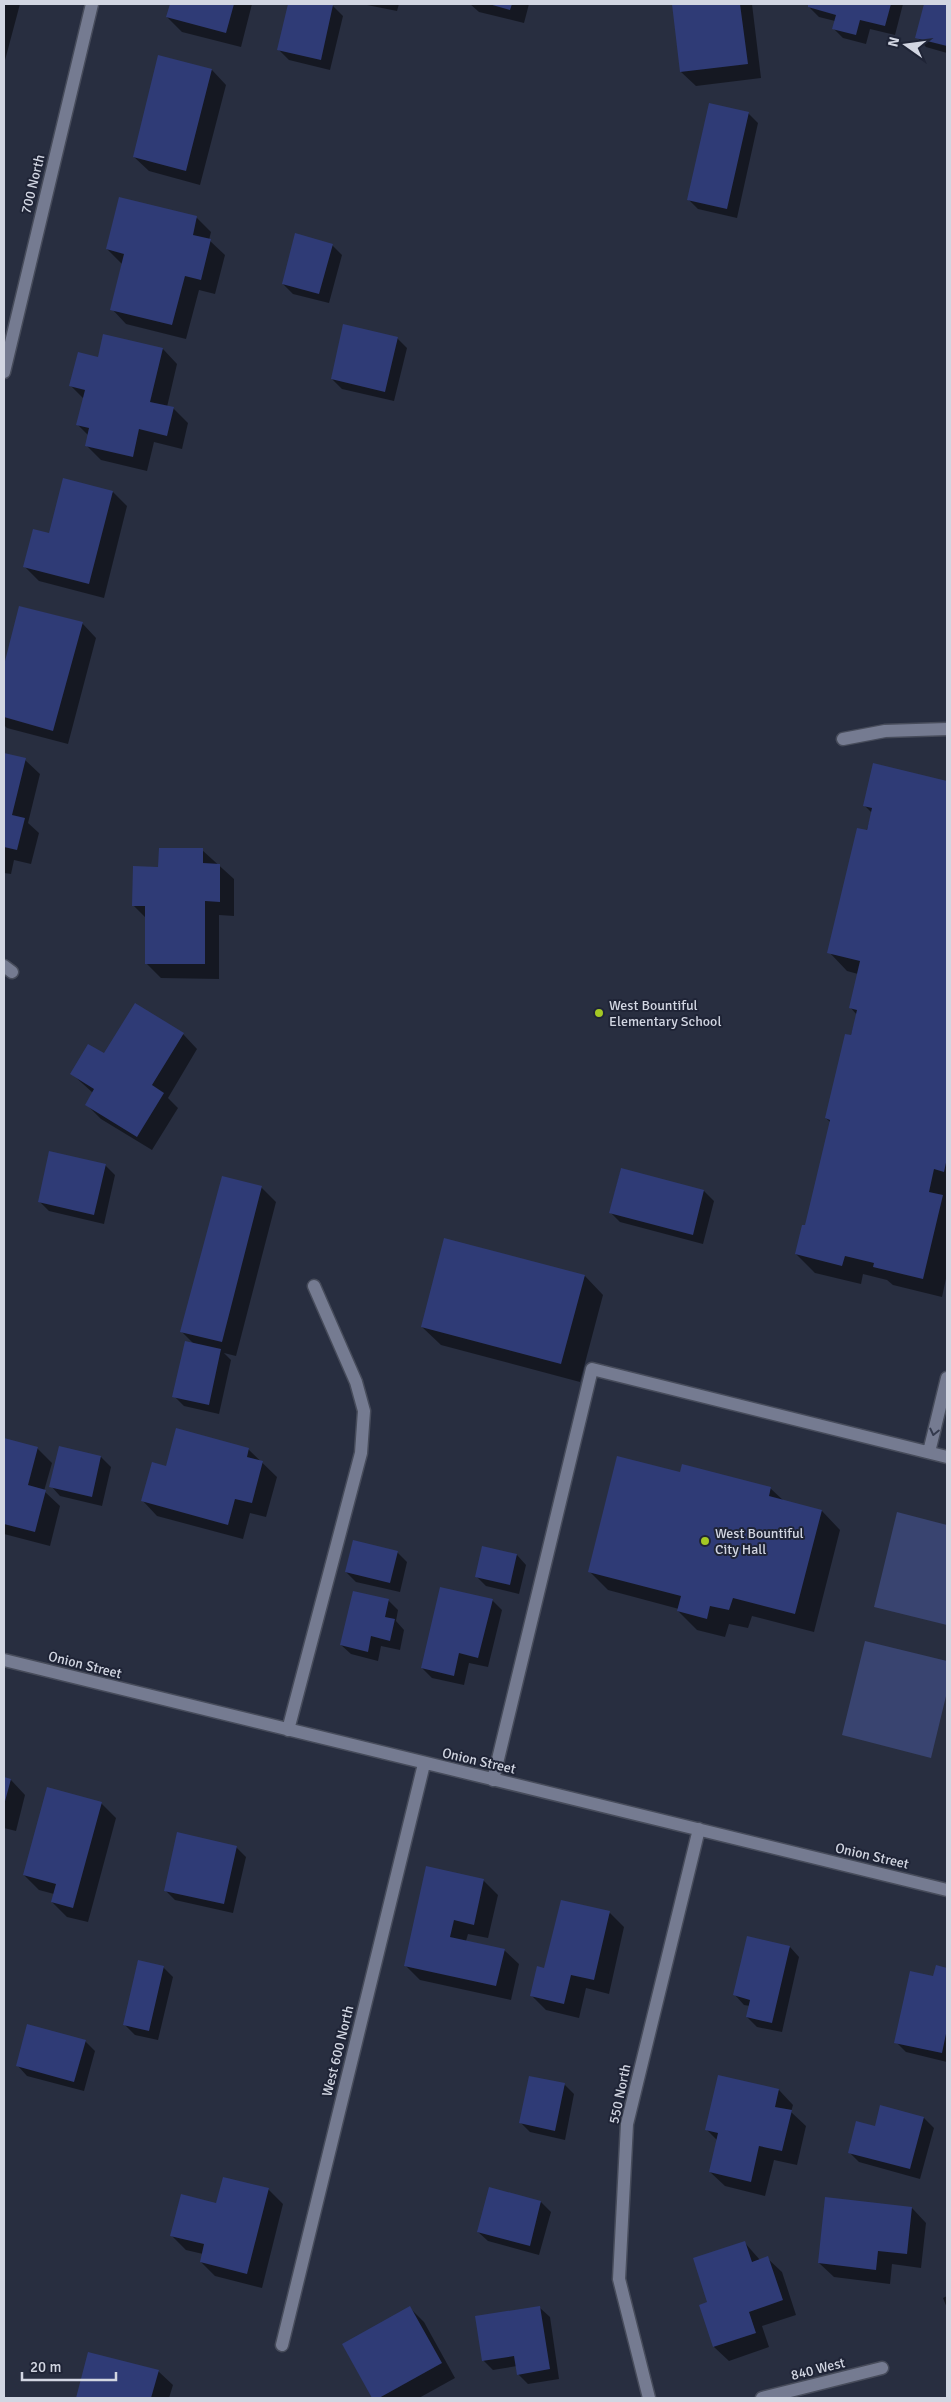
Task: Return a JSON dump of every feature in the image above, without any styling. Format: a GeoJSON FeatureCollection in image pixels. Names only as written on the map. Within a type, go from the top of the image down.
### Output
{"type":"FeatureCollection","features":[{"type":"Feature","properties":{"kind":"street","name":"700 North"},"geometry":{"type":"LineString","coordinates":[[4,372],[92,4]]}},
{"type":"Feature","properties":{"kind":"street"},"geometry":{"type":"LineString","coordinates":[[843,739],[885,731],[947,729]]}},
{"type":"Feature","properties":{"kind":"street"},"geometry":{"type":"LineString","coordinates":[[288,1730],[361,1453],[364,1411],[356,1382],[314,1286]]}},
{"type":"Feature","properties":{"kind":"street"},"geometry":{"type":"LineString","coordinates":[[493,1780],[592,1369],[947,1457]]}},
{"type":"Feature","properties":{"kind":"street"},"geometry":{"type":"LineString","coordinates":[[930,1452],[947,1378]]}},
{"type":"Feature","properties":{"kind":"street","name":"Onion Street"},"geometry":{"type":"LineString","coordinates":[[4,1660],[424,1764],[947,1890]]}},
{"type":"Feature","properties":{"kind":"street","name":"West 600 North"},"geometry":{"type":"LineString","coordinates":[[282,2345],[424,1764]]}},
{"type":"Feature","properties":{"kind":"street","name":"550 North"},"geometry":{"type":"LineString","coordinates":[[649,2398],[619,2279],[627,2124],[699,1829]]}},
{"type":"Feature","properties":{"kind":"street","name":"840 West"},"geometry":{"type":"LineString","coordinates":[[762,2398],[882,2368]]}},
{"type":"Feature","properties":{"kind":"shaded area"},"geometry":{"type":"Polygon","coordinates":[[[897,1512],[947,1525],[947,1625],[874,1607],[897,1512]]]}},
{"type":"Feature","properties":{"kind":"shaded area"},"geometry":{"type":"Polygon","coordinates":[[[865,1641],[947,1661],[947,1692],[931,1758],[842,1735],[865,1641]]]}},
{"type":"Feature","properties":{"kind":"building"},"geometry":{"type":"Polygon","coordinates":[[[170,4],[234,4],[226,33],[166,17],[170,4]]]}},
{"type":"Feature","properties":{"kind":"building"},"geometry":{"type":"Polygon","coordinates":[[[288,4],[333,5],[321,60],[277,50],[288,4]]]}},
{"type":"Feature","properties":{"kind":"building"},"geometry":{"type":"Polygon","coordinates":[[[489,4],[512,4],[510,10],[489,4]]]}},
{"type":"Feature","properties":{"kind":"building"},"geometry":{"type":"Polygon","coordinates":[[[672,4],[740,4],[748,64],[680,72],[672,4]]]}},
{"type":"Feature","properties":{"kind":"building"},"geometry":{"type":"Polygon","coordinates":[[[808,4],[891,4],[885,26],[860,20],[856,35],[832,29],[836,15],[808,7],[808,4]]]}},
{"type":"Feature","properties":{"kind":"building"},"geometry":{"type":"Polygon","coordinates":[[[924,4],[947,4],[947,46],[915,38],[924,4]]]}},
{"type":"Feature","properties":{"kind":"building"},"geometry":{"type":"Polygon","coordinates":[[[158,55],[212,69],[186,171],[133,157],[158,55]]]}},
{"type":"Feature","properties":{"kind":"building"},"geometry":{"type":"Polygon","coordinates":[[[709,103],[749,112],[727,209],[687,200],[709,103]]]}},
{"type":"Feature","properties":{"kind":"building"},"geometry":{"type":"Polygon","coordinates":[[[119,197],[197,216],[193,235],[211,239],[201,280],[185,276],[172,325],[110,310],[124,254],[106,249],[119,197]]]}},
{"type":"Feature","properties":{"kind":"building"},"geometry":{"type":"Polygon","coordinates":[[[295,233],[333,244],[319,294],[282,284],[295,233]]]}},
{"type":"Feature","properties":{"kind":"building"},"geometry":{"type":"Polygon","coordinates":[[[343,324],[398,337],[385,392],[331,379],[343,324]]]}},
{"type":"Feature","properties":{"kind":"building"},"geometry":{"type":"Polygon","coordinates":[[[103,334],[163,348],[150,402],[174,407],[167,436],[139,429],[133,457],[85,446],[89,428],[76,425],[85,390],[69,386],[78,352],[98,357],[103,334]]]}},
{"type":"Feature","properties":{"kind":"building"},"geometry":{"type":"Polygon","coordinates":[[[63,478],[113,491],[89,584],[23,567],[33,529],[49,533],[63,478]]]}},
{"type":"Feature","properties":{"kind":"building"},"geometry":{"type":"Polygon","coordinates":[[[19,606],[83,622],[53,731],[4,717],[4,665],[19,606]]]}},
{"type":"Feature","properties":{"kind":"building"},"geometry":{"type":"Polygon","coordinates":[[[4,753],[26,758],[12,815],[25,818],[17,850],[4,847],[4,753]]]}},
{"type":"Feature","properties":{"kind":"building"},"geometry":{"type":"Polygon","coordinates":[[[873,763],[947,781],[947,1158],[944,1172],[934,1169],[929,1192],[943,1195],[923,1279],[873,1267],[874,1263],[845,1256],[842,1266],[795,1254],[802,1225],[805,1225],[830,1120],[825,1118],[845,1034],[851,1035],[857,1010],[849,1008],[860,961],[827,953],[857,828],[867,830],[872,808],[863,806],[873,763]]]}},
{"type":"Feature","properties":{"kind":"building"},"geometry":{"type":"Polygon","coordinates":[[[159,848],[203,848],[203,863],[220,864],[220,902],[205,901],[205,964],[145,964],[145,906],[132,906],[133,866],[158,867],[159,848]]]}},
{"type":"Feature","properties":{"kind":"building"},"geometry":{"type":"Polygon","coordinates":[[[135,1003],[184,1033],[152,1085],[164,1093],[137,1137],[85,1105],[94,1089],[70,1074],[88,1044],[104,1053],[135,1003]]]}},
{"type":"Feature","properties":{"kind":"building"},"geometry":{"type":"Polygon","coordinates":[[[49,1151],[106,1164],[94,1215],[38,1202],[49,1151]]]}},
{"type":"Feature","properties":{"kind":"building"},"geometry":{"type":"Polygon","coordinates":[[[621,1168],[704,1190],[693,1235],[609,1213],[621,1168]]]}},
{"type":"Feature","properties":{"kind":"building"},"geometry":{"type":"Polygon","coordinates":[[[222,1176],[262,1186],[222,1342],[180,1332],[222,1176]]]}},
{"type":"Feature","properties":{"kind":"building"},"geometry":{"type":"Polygon","coordinates":[[[444,1238],[585,1275],[561,1364],[421,1327],[444,1238]]]}},
{"type":"Feature","properties":{"kind":"building"},"geometry":{"type":"Polygon","coordinates":[[[185,1341],[221,1349],[209,1405],[172,1397],[185,1341]]]}},
{"type":"Feature","properties":{"kind":"building"},"geometry":{"type":"Polygon","coordinates":[[[176,1428],[249,1448],[247,1457],[263,1461],[252,1503],[235,1499],[228,1525],[141,1501],[152,1462],[166,1466],[176,1428]]]}},
{"type":"Feature","properties":{"kind":"building"},"geometry":{"type":"Polygon","coordinates":[[[4,1438],[38,1447],[28,1485],[46,1490],[35,1532],[4,1524],[4,1438]]]}},
{"type":"Feature","properties":{"kind":"building"},"geometry":{"type":"Polygon","coordinates":[[[59,1446],[101,1456],[92,1497],[49,1487],[59,1446]]]}},
{"type":"Feature","properties":{"kind":"building","name":"West Bountiful City Hall"},"geometry":{"type":"Polygon","coordinates":[[[617,1456],[680,1472],[682,1464],[771,1487],[769,1496],[822,1510],[795,1614],[733,1598],[729,1610],[710,1606],[707,1619],[677,1611],[681,1596],[588,1572],[617,1456]]]}},
{"type":"Feature","properties":{"kind":"building"},"geometry":{"type":"Polygon","coordinates":[[[353,1540],[398,1551],[390,1583],[345,1572],[353,1540]]]}},
{"type":"Feature","properties":{"kind":"building"},"geometry":{"type":"Polygon","coordinates":[[[482,1546],[517,1554],[510,1585],[475,1577],[482,1546]]]}},
{"type":"Feature","properties":{"kind":"building"},"geometry":{"type":"Polygon","coordinates":[[[440,1587],[493,1599],[478,1658],[459,1653],[454,1676],[421,1668],[440,1587]]]}},
{"type":"Feature","properties":{"kind":"building"},"geometry":{"type":"Polygon","coordinates":[[[353,1591],[389,1599],[385,1617],[395,1619],[390,1641],[371,1636],[368,1652],[340,1645],[353,1591]]]}},
{"type":"Feature","properties":{"kind":"building"},"geometry":{"type":"Polygon","coordinates":[[[4,1777],[11,1779],[4,1805],[4,1777]]]}},
{"type":"Feature","properties":{"kind":"building"},"geometry":{"type":"Polygon","coordinates":[[[47,1787],[102,1802],[73,1908],[51,1902],[56,1884],[23,1875],[47,1787]]]}},
{"type":"Feature","properties":{"kind":"building"},"geometry":{"type":"Polygon","coordinates":[[[177,1832],[237,1846],[224,1904],[164,1891],[177,1832]]]}},
{"type":"Feature","properties":{"kind":"building"},"geometry":{"type":"Polygon","coordinates":[[[426,1866],[484,1879],[474,1925],[454,1920],[450,1937],[505,1949],[496,1986],[404,1966],[426,1866]]]}},
{"type":"Feature","properties":{"kind":"building"},"geometry":{"type":"Polygon","coordinates":[[[561,1900],[610,1911],[594,1980],[571,1975],[564,2004],[530,1996],[537,1966],[544,1968],[561,1900]]]}},
{"type":"Feature","properties":{"kind":"building"},"geometry":{"type":"Polygon","coordinates":[[[747,1936],[790,1946],[772,2023],[746,2017],[750,2000],[733,1995],[747,1936]]]}},
{"type":"Feature","properties":{"kind":"building"},"geometry":{"type":"Polygon","coordinates":[[[138,1960],[164,1966],[149,2031],[123,2025],[138,1960]]]}},
{"type":"Feature","properties":{"kind":"building"},"geometry":{"type":"Polygon","coordinates":[[[936,1965],[947,1968],[947,2029],[942,2053],[894,2043],[910,1971],[933,1976],[936,1965]]]}},
{"type":"Feature","properties":{"kind":"building"},"geometry":{"type":"Polygon","coordinates":[[[27,2024],[86,2040],[74,2082],[16,2066],[27,2024]]]}},
{"type":"Feature","properties":{"kind":"building"},"geometry":{"type":"Polygon","coordinates":[[[718,2075],[779,2089],[775,2107],[792,2110],[782,2151],[759,2146],[751,2182],[709,2172],[718,2133],[705,2130],[718,2075]]]}},
{"type":"Feature","properties":{"kind":"building"},"geometry":{"type":"Polygon","coordinates":[[[529,2076],[565,2083],[555,2131],[519,2123],[529,2076]]]}},
{"type":"Feature","properties":{"kind":"building"},"geometry":{"type":"Polygon","coordinates":[[[880,2105],[924,2117],[910,2169],[848,2153],[856,2121],[875,2126],[880,2105]]]}},
{"type":"Feature","properties":{"kind":"building"},"geometry":{"type":"Polygon","coordinates":[[[223,2177],[269,2188],[247,2274],[200,2262],[204,2244],[170,2236],[181,2194],[216,2203],[223,2177]]]}},
{"type":"Feature","properties":{"kind":"building"},"geometry":{"type":"Polygon","coordinates":[[[489,2187],[541,2201],[530,2246],[477,2232],[489,2187]]]}},
{"type":"Feature","properties":{"kind":"building"},"geometry":{"type":"Polygon","coordinates":[[[825,2197],[912,2207],[907,2254],[878,2251],[876,2270],[818,2263],[825,2197]]]}},
{"type":"Feature","properties":{"kind":"building"},"geometry":{"type":"Polygon","coordinates":[[[745,2241],[752,2262],[768,2256],[783,2300],[749,2312],[756,2333],[713,2347],[699,2305],[707,2302],[693,2258],[745,2241]]]}},
{"type":"Feature","properties":{"kind":"building"},"geometry":{"type":"Polygon","coordinates":[[[410,2306],[442,2363],[379,2398],[372,2398],[342,2344],[410,2306]]]}},
{"type":"Feature","properties":{"kind":"building"},"geometry":{"type":"Polygon","coordinates":[[[540,2306],[550,2369],[517,2375],[514,2356],[482,2361],[475,2316],[540,2306]]]}},
{"type":"Feature","properties":{"kind":"building"},"geometry":{"type":"Polygon","coordinates":[[[88,2352],[159,2370],[151,2398],[76,2398],[88,2352]]]}},
{"type":"Feature","properties":{"kind":"place","name":"West Bountiful Elementary School"},"geometry":{"type":"Point","coordinates":[599,1013]}},
{"type":"Feature","properties":{"kind":"place","name":"West Bountiful City Hall"},"geometry":{"type":"Point","coordinates":[705,1541]}}]}
